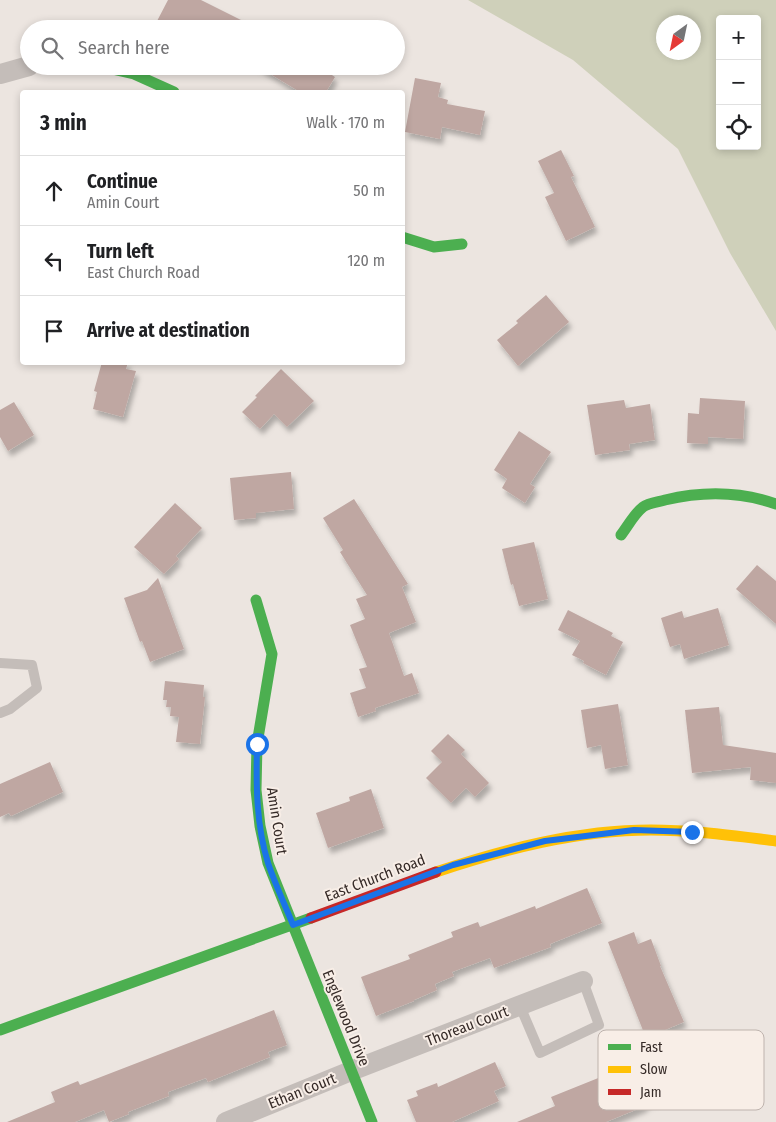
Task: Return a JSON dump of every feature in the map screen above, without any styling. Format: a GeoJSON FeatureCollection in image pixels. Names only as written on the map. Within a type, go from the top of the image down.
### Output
{"type":"FeatureCollection","features":[{"type":"Feature","properties":{"kind":"street"},"geometry":{"type":"LineString","coordinates":[[0,74],[20,68]]}},
{"type":"Feature","properties":{"kind":"street"},"geometry":{"type":"LineString","coordinates":[[136,75],[170,90]]}},
{"type":"Feature","properties":{"kind":"street"},"geometry":{"type":"LineString","coordinates":[[405,238],[434,247],[462,244]]}},
{"type":"Feature","properties":{"kind":"street"},"geometry":{"type":"LineString","coordinates":[[621,535],[644,506],[676,497],[727,493],[750,496],[776,504]]}},
{"type":"Feature","properties":{"kind":"street","name":"Amin Court"},"geometry":{"type":"LineString","coordinates":[[256,600],[272,654],[257,744],[256,790],[260,826],[268,863],[293,925]]}},
{"type":"Feature","properties":{"kind":"street","name":"East Church Road"},"geometry":{"type":"LineString","coordinates":[[0,1030],[293,925],[453,865],[545,841],[634,830],[692,832],[776,841]]}},
{"type":"Feature","properties":{"kind":"street","name":"Englewood Drive"},"geometry":{"type":"LineString","coordinates":[[293,925],[372,1122]]}},
{"type":"Feature","properties":{"kind":"street","name":"Thoreau Court"},"geometry":{"type":"LineString","coordinates":[[351,1071],[583,981]]}},
{"type":"Feature","properties":{"kind":"street","name":"Ethan Court"},"geometry":{"type":"LineString","coordinates":[[226,1122],[351,1071]]}},
{"type":"Feature","properties":{"kind":"lane"},"geometry":{"type":"LineString","coordinates":[[0,663],[32,665],[37,688],[10,709],[0,714]]}},
{"type":"Feature","properties":{"kind":"lane"},"geometry":{"type":"LineString","coordinates":[[520,1006],[540,1053],[599,1025],[583,981]]}},
{"type":"Feature","properties":{"kind":"green space"},"geometry":{"type":"Polygon","coordinates":[[[468,0],[776,0],[776,331],[730,253],[678,149],[573,60],[468,0]]]}},
{"type":"Feature","properties":{"kind":"building"},"geometry":{"type":"Polygon","coordinates":[[[168,0],[201,0],[241,20],[158,20],[168,0]]]}},
{"type":"Feature","properties":{"kind":"building"},"geometry":{"type":"Polygon","coordinates":[[[272,75],[332,75],[335,77],[327,90],[297,90],[272,75]]]}},
{"type":"Feature","properties":{"kind":"building"},"geometry":{"type":"Polygon","coordinates":[[[415,78],[441,83],[438,97],[448,100],[447,104],[485,111],[480,135],[442,127],[440,139],[405,132],[415,78]]]}},
{"type":"Feature","properties":{"kind":"building"},"geometry":{"type":"Polygon","coordinates":[[[561,150],[574,176],[571,177],[595,227],[566,241],[545,197],[554,193],[538,161],[561,150]]]}},
{"type":"Feature","properties":{"kind":"building"},"geometry":{"type":"Polygon","coordinates":[[[546,295],[569,322],[518,366],[497,340],[518,323],[516,321],[546,295]]]}},
{"type":"Feature","properties":{"kind":"building"},"geometry":{"type":"Polygon","coordinates":[[[101,365],[127,365],[126,369],[136,371],[123,417],[93,409],[97,392],[94,391],[101,365]]]}},
{"type":"Feature","properties":{"kind":"building"},"geometry":{"type":"Polygon","coordinates":[[[281,369],[314,401],[287,427],[274,414],[260,429],[242,412],[281,369]]]}},
{"type":"Feature","properties":{"kind":"building"},"geometry":{"type":"Polygon","coordinates":[[[700,398],[745,401],[743,439],[708,437],[708,444],[687,443],[688,413],[699,414],[700,398]]]}},
{"type":"Feature","properties":{"kind":"building"},"geometry":{"type":"Polygon","coordinates":[[[624,400],[626,408],[650,404],[655,440],[629,444],[630,450],[595,455],[587,405],[624,400]]]}},
{"type":"Feature","properties":{"kind":"building"},"geometry":{"type":"Polygon","coordinates":[[[14,402],[34,435],[8,451],[0,437],[0,410],[14,402]]]}},
{"type":"Feature","properties":{"kind":"building"},"geometry":{"type":"Polygon","coordinates":[[[519,431],[551,452],[530,484],[535,487],[525,503],[502,488],[507,479],[494,470],[519,431]]]}},
{"type":"Feature","properties":{"kind":"building"},"geometry":{"type":"Polygon","coordinates":[[[291,472],[294,509],[256,513],[256,518],[234,520],[230,478],[291,472]]]}},
{"type":"Feature","properties":{"kind":"building"},"geometry":{"type":"Polygon","coordinates":[[[354,499],[408,584],[402,587],[416,622],[389,633],[404,676],[412,673],[419,693],[375,708],[376,711],[358,717],[350,693],[366,688],[359,669],[367,667],[350,625],[365,619],[356,599],[367,595],[340,552],[343,550],[323,518],[354,499]]]}},
{"type":"Feature","properties":{"kind":"building"},"geometry":{"type":"Polygon","coordinates":[[[175,503],[202,528],[176,556],[179,559],[164,574],[134,547],[175,503]]]}},
{"type":"Feature","properties":{"kind":"building"},"geometry":{"type":"Polygon","coordinates":[[[534,542],[548,599],[519,606],[513,584],[511,585],[502,549],[534,542]]]}},
{"type":"Feature","properties":{"kind":"building"},"geometry":{"type":"Polygon","coordinates":[[[757,565],[776,581],[776,624],[736,589],[757,565]]]}},
{"type":"Feature","properties":{"kind":"building"},"geometry":{"type":"Polygon","coordinates":[[[158,578],[184,649],[150,662],[142,641],[140,642],[124,598],[147,590],[158,578]]]}},
{"type":"Feature","properties":{"kind":"building"},"geometry":{"type":"Polygon","coordinates":[[[718,608],[729,645],[684,659],[680,644],[670,647],[661,618],[682,611],[684,618],[718,608]]]}},
{"type":"Feature","properties":{"kind":"building"},"geometry":{"type":"Polygon","coordinates":[[[568,610],[613,633],[611,636],[623,642],[606,675],[572,655],[580,641],[558,630],[568,610]]]}},
{"type":"Feature","properties":{"kind":"building"},"geometry":{"type":"Polygon","coordinates":[[[165,681],[204,685],[203,697],[205,697],[200,744],[176,742],[179,717],[170,716],[171,707],[166,707],[167,700],[163,700],[165,681]]]}},
{"type":"Feature","properties":{"kind":"building"},"geometry":{"type":"Polygon","coordinates":[[[618,704],[628,765],[605,769],[601,745],[587,748],[581,710],[618,704]]]}},
{"type":"Feature","properties":{"kind":"building"},"geometry":{"type":"Polygon","coordinates":[[[719,707],[723,745],[776,753],[776,783],[750,780],[751,767],[692,773],[685,710],[719,707]]]}},
{"type":"Feature","properties":{"kind":"building"},"geometry":{"type":"Polygon","coordinates":[[[448,734],[465,750],[461,754],[489,783],[475,797],[466,788],[451,803],[426,778],[442,762],[431,751],[448,734]]]}},
{"type":"Feature","properties":{"kind":"building"},"geometry":{"type":"Polygon","coordinates":[[[50,762],[63,792],[11,816],[9,813],[0,817],[0,784],[50,762]]]}},
{"type":"Feature","properties":{"kind":"building"},"geometry":{"type":"Polygon","coordinates":[[[371,789],[384,828],[328,848],[316,813],[350,801],[349,797],[371,789]]]}},
{"type":"Feature","properties":{"kind":"building"},"geometry":{"type":"Polygon","coordinates":[[[587,888],[602,923],[550,944],[551,947],[494,968],[490,958],[452,972],[454,976],[435,984],[437,990],[376,1016],[361,977],[410,959],[408,955],[453,937],[451,932],[478,922],[480,927],[535,906],[536,909],[587,888]]]}},
{"type":"Feature","properties":{"kind":"building"},"geometry":{"type":"Polygon","coordinates":[[[634,932],[638,944],[651,939],[660,966],[684,1022],[665,1030],[643,1030],[608,942],[634,932]]]}},
{"type":"Feature","properties":{"kind":"building"},"geometry":{"type":"Polygon","coordinates":[[[274,1010],[287,1045],[268,1052],[270,1057],[208,1082],[206,1078],[168,1092],[169,1096],[128,1112],[129,1114],[109,1122],[104,1110],[75,1122],[7,1122],[55,1102],[51,1092],[78,1081],[80,1085],[274,1010]]]}},
{"type":"Feature","properties":{"kind":"building"},"geometry":{"type":"Polygon","coordinates":[[[495,1062],[506,1086],[494,1091],[499,1101],[452,1122],[416,1122],[407,1100],[418,1096],[416,1091],[437,1083],[438,1087],[495,1062]]]}},
{"type":"Feature","properties":{"kind":"building"},"geometry":{"type":"Polygon","coordinates":[[[598,1078],[598,1110],[635,1110],[606,1122],[517,1122],[555,1106],[551,1097],[598,1078]]]}},
{"type":"Feature","properties":{"kind":"traffic: fast"},"geometry":{"type":"LineString","coordinates":[[136,75],[170,90]]}},
{"type":"Feature","properties":{"kind":"traffic: fast"},"geometry":{"type":"LineString","coordinates":[[405,238],[434,247],[462,244]]}},
{"type":"Feature","properties":{"kind":"traffic: fast"},"geometry":{"type":"LineString","coordinates":[[621,535],[637,513],[645,506],[679,497],[707,494],[735,495],[776,504]]}},
{"type":"Feature","properties":{"kind":"traffic: fast"},"geometry":{"type":"LineString","coordinates":[[256,600],[272,654],[257,744],[256,790],[260,826],[268,863],[372,1122]]}},
{"type":"Feature","properties":{"kind":"traffic: fast"},"geometry":{"type":"LineString","coordinates":[[0,1030],[311,918]]}},
{"type":"Feature","properties":{"kind":"traffic: slow"},"geometry":{"type":"LineString","coordinates":[[436,872],[542,842],[596,833],[667,830],[776,841]]}},
{"type":"Feature","properties":{"kind":"traffic: jam"},"geometry":{"type":"LineString","coordinates":[[311,918],[436,872]]}},
{"type":"Feature","properties":{"kind":"route"},"geometry":{"type":"LineString","coordinates":[[257,744],[256,790],[260,826],[268,863],[293,925],[453,865],[545,841],[634,830],[692,832]]}}]}
